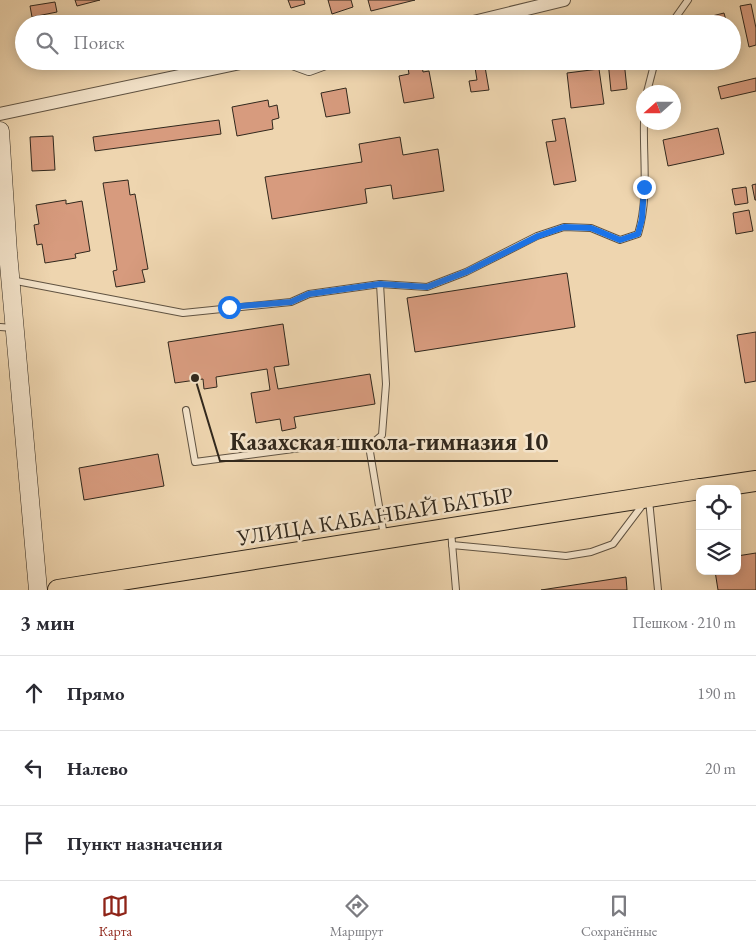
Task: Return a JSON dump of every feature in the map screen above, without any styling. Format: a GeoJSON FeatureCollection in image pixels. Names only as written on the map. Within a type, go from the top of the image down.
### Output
{"type":"FeatureCollection","features":[{"type":"Feature","properties":{"kind":"main road"},"geometry":{"type":"LineString","coordinates":[[0,132],[10,280],[7,327],[38,590]]}},
{"type":"Feature","properties":{"kind":"main road","name":"УЛИЦА КАБАНБАЙ БАТЫР"},"geometry":{"type":"LineString","coordinates":[[728,485],[756,481]]}},
{"type":"Feature","properties":{"kind":"main road","name":"УЛИЦА КАБАНБАЙ БАТЫР"},"geometry":{"type":"LineString","coordinates":[[58,590],[385,540],[452,537],[649,496],[696,490]]}},
{"type":"Feature","properties":{"kind":"street"},"geometry":{"type":"LineString","coordinates":[[502,15],[564,0]]}},
{"type":"Feature","properties":{"kind":"street"},"geometry":{"type":"LineString","coordinates":[[0,114],[208,70]]}},
{"type":"Feature","properties":{"kind":"lane"},"geometry":{"type":"LineString","coordinates":[[677,15],[688,0]]}},
{"type":"Feature","properties":{"kind":"lane"},"geometry":{"type":"LineString","coordinates":[[649,85],[653,70]]}},
{"type":"Feature","properties":{"kind":"lane"},"geometry":{"type":"LineString","coordinates":[[10,280],[183,313],[291,302],[309,294],[380,284],[427,287],[466,272],[538,236],[564,227],[591,228],[620,240],[638,234],[642,219],[644,187],[644,130]]}},
{"type":"Feature","properties":{"kind":"lane"},"geometry":{"type":"LineString","coordinates":[[368,446],[382,435],[386,384],[380,284]]}},
{"type":"Feature","properties":{"kind":"lane"},"geometry":{"type":"LineString","coordinates":[[186,410],[195,462],[354,442],[368,446]]}},
{"type":"Feature","properties":{"kind":"lane"},"geometry":{"type":"LineString","coordinates":[[368,446],[385,540]]}},
{"type":"Feature","properties":{"kind":"lane"},"geometry":{"type":"LineString","coordinates":[[456,590],[452,537],[566,556],[591,552],[613,544],[649,496]]}},
{"type":"Feature","properties":{"kind":"lane"},"geometry":{"type":"LineString","coordinates":[[649,496],[658,573],[658,590]]}},
{"type":"Feature","properties":{"kind":"building"},"geometry":{"type":"Polygon","coordinates":[[[75,0],[100,0],[77,6],[75,0]]]}},
{"type":"Feature","properties":{"kind":"building"},"geometry":{"type":"Polygon","coordinates":[[[288,0],[304,0],[305,4],[291,8],[288,0]]]}},
{"type":"Feature","properties":{"kind":"building"},"geometry":{"type":"Polygon","coordinates":[[[328,0],[351,0],[353,7],[332,14],[328,0]]]}},
{"type":"Feature","properties":{"kind":"building"},"geometry":{"type":"Polygon","coordinates":[[[368,0],[415,0],[371,11],[368,0]]]}},
{"type":"Feature","properties":{"kind":"building"},"geometry":{"type":"Polygon","coordinates":[[[55,2],[57,12],[32,15],[30,6],[55,2]]]}},
{"type":"Feature","properties":{"kind":"building"},"geometry":{"type":"Polygon","coordinates":[[[751,4],[756,28],[756,45],[749,47],[740,6],[751,4]]]}},
{"type":"Feature","properties":{"kind":"building"},"geometry":{"type":"Polygon","coordinates":[[[408,70],[429,71],[434,98],[404,103],[399,76],[409,74],[408,70]]]}},
{"type":"Feature","properties":{"kind":"building"},"geometry":{"type":"Polygon","coordinates":[[[475,70],[486,70],[489,90],[471,92],[469,81],[477,80],[475,70]]]}},
{"type":"Feature","properties":{"kind":"building"},"geometry":{"type":"Polygon","coordinates":[[[599,70],[604,104],[571,108],[567,73],[599,70]]]}},
{"type":"Feature","properties":{"kind":"building"},"geometry":{"type":"Polygon","coordinates":[[[609,70],[625,70],[627,89],[611,91],[609,70]]]}},
{"type":"Feature","properties":{"kind":"building"},"geometry":{"type":"Polygon","coordinates":[[[756,78],[756,91],[721,99],[718,87],[756,78]]]}},
{"type":"Feature","properties":{"kind":"building"},"geometry":{"type":"Polygon","coordinates":[[[346,88],[350,113],[326,117],[321,93],[346,88]]]}},
{"type":"Feature","properties":{"kind":"building"},"geometry":{"type":"Polygon","coordinates":[[[268,100],[269,107],[277,105],[279,118],[272,120],[273,129],[237,136],[232,107],[268,100]]]}},
{"type":"Feature","properties":{"kind":"building"},"geometry":{"type":"Polygon","coordinates":[[[565,118],[576,181],[554,185],[546,142],[556,141],[552,120],[565,118]]]}},
{"type":"Feature","properties":{"kind":"building"},"geometry":{"type":"Polygon","coordinates":[[[219,120],[221,134],[95,151],[93,137],[219,120]]]}},
{"type":"Feature","properties":{"kind":"building"},"geometry":{"type":"Polygon","coordinates":[[[718,128],[724,154],[668,166],[663,140],[718,128]]]}},
{"type":"Feature","properties":{"kind":"building"},"geometry":{"type":"Polygon","coordinates":[[[53,136],[55,170],[32,171],[30,137],[53,136]]]}},
{"type":"Feature","properties":{"kind":"building"},"geometry":{"type":"Polygon","coordinates":[[[400,137],[403,155],[438,149],[444,191],[393,199],[391,185],[365,189],[367,203],[272,219],[265,177],[362,162],[359,144],[400,137]]]}},
{"type":"Feature","properties":{"kind":"building"},"geometry":{"type":"Polygon","coordinates":[[[128,180],[130,195],[135,194],[148,269],[142,270],[145,282],[116,287],[113,271],[117,270],[103,183],[128,180]]]}},
{"type":"Feature","properties":{"kind":"building"},"geometry":{"type":"Polygon","coordinates":[[[756,184],[756,200],[755,200],[752,185],[756,184]]]}},
{"type":"Feature","properties":{"kind":"building"},"geometry":{"type":"Polygon","coordinates":[[[746,187],[748,203],[735,205],[732,189],[746,187]]]}},
{"type":"Feature","properties":{"kind":"building"},"geometry":{"type":"Polygon","coordinates":[[[66,200],[66,204],[82,201],[90,251],[75,254],[76,258],[45,263],[42,244],[37,245],[34,225],[39,224],[36,205],[66,200]]]}},
{"type":"Feature","properties":{"kind":"building"},"geometry":{"type":"Polygon","coordinates":[[[749,210],[753,231],[736,234],[733,213],[749,210]]]}},
{"type":"Feature","properties":{"kind":"building"},"geometry":{"type":"Polygon","coordinates":[[[567,273],[575,327],[415,352],[407,298],[567,273]]]}},
{"type":"Feature","properties":{"kind":"building"},"geometry":{"type":"Polygon","coordinates":[[[283,324],[289,365],[274,367],[278,389],[370,374],[375,404],[294,417],[296,428],[282,431],[280,419],[256,423],[251,393],[270,390],[267,369],[216,377],[217,387],[204,389],[203,379],[175,383],[168,342],[283,324]]]}},
{"type":"Feature","properties":{"kind":"building"},"geometry":{"type":"Polygon","coordinates":[[[756,332],[756,381],[745,383],[737,335],[756,332]]]}},
{"type":"Feature","properties":{"kind":"building"},"geometry":{"type":"Polygon","coordinates":[[[158,454],[164,486],[84,500],[79,468],[158,454]]]}},
{"type":"Feature","properties":{"kind":"building"},"geometry":{"type":"Polygon","coordinates":[[[756,553],[756,590],[718,590],[716,575],[741,575],[741,555],[756,553]]]}},
{"type":"Feature","properties":{"kind":"building"},"geometry":{"type":"Polygon","coordinates":[[[626,577],[627,590],[541,590],[626,577]]]}},
{"type":"Feature","properties":{"kind":"place","name":"Казахская школа-гимназия 10"},"geometry":{"type":"Point","coordinates":[195,378]}},
{"type":"Feature","properties":{"kind":"route"},"geometry":{"type":"LineString","coordinates":[[229,307],[291,302],[309,294],[380,284],[427,287],[466,272],[538,236],[564,227],[591,228],[620,240],[638,234],[642,219],[644,187]]}}]}
